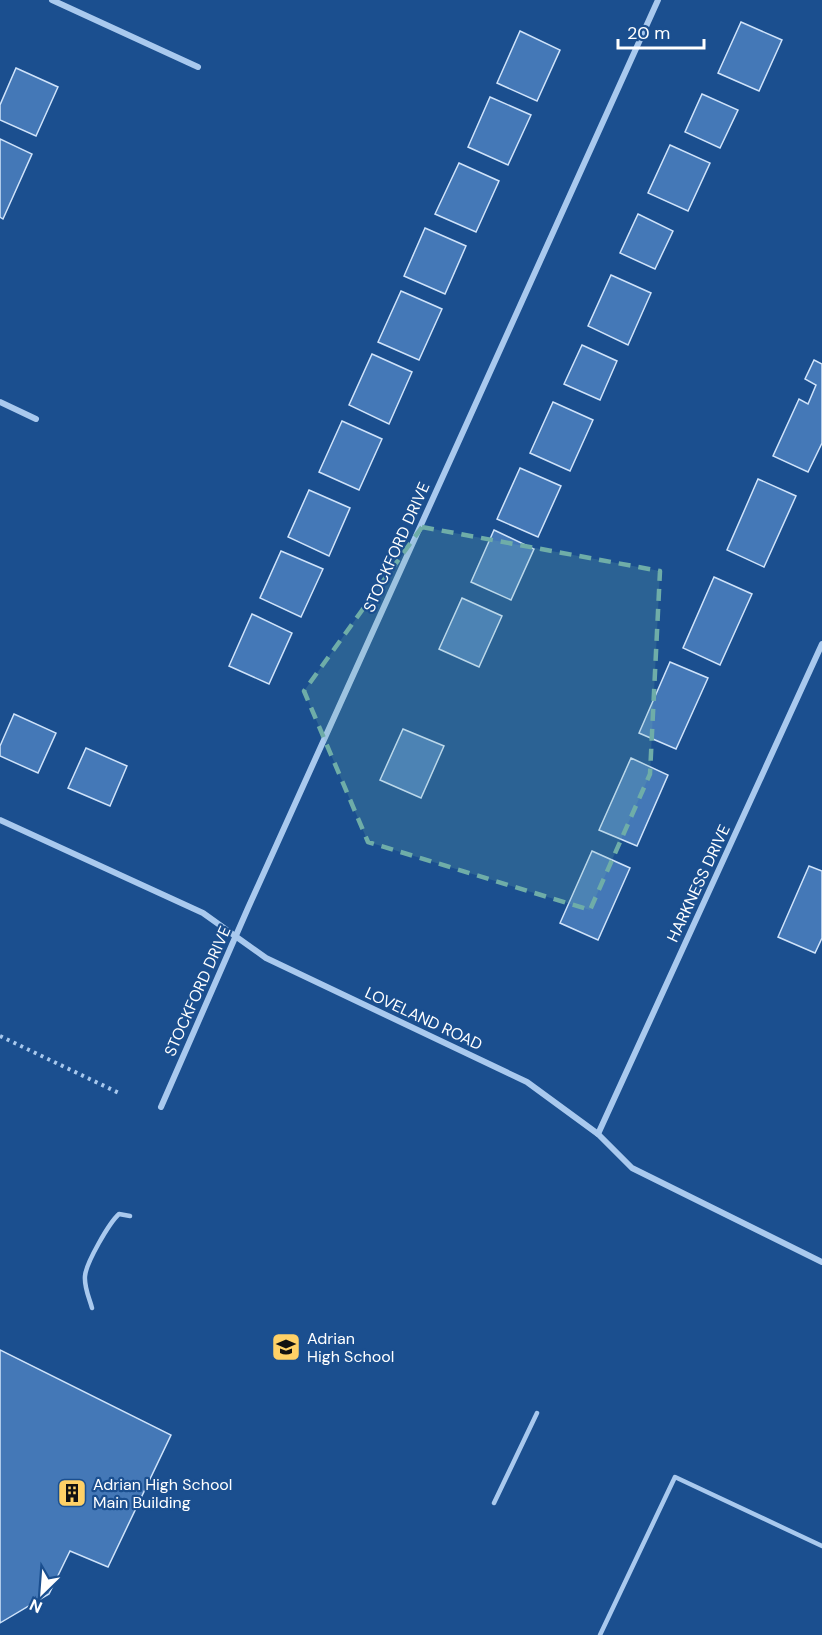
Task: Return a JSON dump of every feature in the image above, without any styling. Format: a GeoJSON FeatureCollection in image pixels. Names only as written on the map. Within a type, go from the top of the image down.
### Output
{"type":"FeatureCollection","features":[{"type":"Feature","properties":{"kind":"street"},"geometry":{"type":"LineString","coordinates":[[52,0],[198,67]]}},
{"type":"Feature","properties":{"kind":"street","name":"STOCKFORD DRIVE"},"geometry":{"type":"LineString","coordinates":[[161,1107],[658,0]]}},
{"type":"Feature","properties":{"kind":"street"},"geometry":{"type":"LineString","coordinates":[[0,402],[36,419]]}},
{"type":"Feature","properties":{"kind":"street","name":"HARKNESS DRIVE"},"geometry":{"type":"LineString","coordinates":[[598,1134],[822,644]]}},
{"type":"Feature","properties":{"kind":"street","name":"LOVELAND ROAD"},"geometry":{"type":"LineString","coordinates":[[0,820],[203,913],[266,958],[527,1082],[598,1134],[632,1168],[822,1262]]}},
{"type":"Feature","properties":{"kind":"lane"},"geometry":{"type":"LineString","coordinates":[[92,1308],[85,1286],[85,1272],[110,1222],[119,1214],[130,1216]]}},
{"type":"Feature","properties":{"kind":"lane"},"geometry":{"type":"LineString","coordinates":[[494,1503],[537,1413]]}},
{"type":"Feature","properties":{"kind":"lane"},"geometry":{"type":"LineString","coordinates":[[600,1635],[675,1477],[822,1546]]}},
{"type":"Feature","properties":{"kind":"path"},"geometry":{"type":"LineString","coordinates":[[0,1036],[121,1094]]}},
{"type":"Feature","properties":{"kind":"highlighted area"},"geometry":{"type":"Polygon","coordinates":[[[422,527],[660,571],[650,774],[590,910],[368,842],[304,691],[422,527]]]}},
{"type":"Feature","properties":{"kind":"building"},"geometry":{"type":"Polygon","coordinates":[[[741,22],[782,40],[759,91],[718,73],[741,22]]]}},
{"type":"Feature","properties":{"kind":"building"},"geometry":{"type":"Polygon","coordinates":[[[520,31],[560,50],[537,101],[497,83],[520,31]]]}},
{"type":"Feature","properties":{"kind":"building"},"geometry":{"type":"Polygon","coordinates":[[[16,68],[58,87],[36,136],[0,120],[0,105],[16,68]]]}},
{"type":"Feature","properties":{"kind":"building"},"geometry":{"type":"Polygon","coordinates":[[[702,94],[738,110],[720,148],[685,132],[702,94]]]}},
{"type":"Feature","properties":{"kind":"building"},"geometry":{"type":"Polygon","coordinates":[[[490,97],[531,115],[508,165],[468,147],[490,97]]]}},
{"type":"Feature","properties":{"kind":"building"},"geometry":{"type":"Polygon","coordinates":[[[0,139],[32,154],[3,219],[0,217],[0,139]]]}},
{"type":"Feature","properties":{"kind":"building"},"geometry":{"type":"Polygon","coordinates":[[[670,145],[710,163],[688,211],[648,193],[670,145]]]}},
{"type":"Feature","properties":{"kind":"building"},"geometry":{"type":"Polygon","coordinates":[[[459,163],[499,181],[476,232],[435,214],[459,163]]]}},
{"type":"Feature","properties":{"kind":"building"},"geometry":{"type":"Polygon","coordinates":[[[638,214],[673,231],[655,269],[620,253],[638,214]]]}},
{"type":"Feature","properties":{"kind":"building"},"geometry":{"type":"Polygon","coordinates":[[[425,228],[466,246],[445,294],[404,276],[425,228]]]}},
{"type":"Feature","properties":{"kind":"building"},"geometry":{"type":"Polygon","coordinates":[[[611,275],[651,293],[628,345],[588,326],[611,275]]]}},
{"type":"Feature","properties":{"kind":"building"},"geometry":{"type":"Polygon","coordinates":[[[401,291],[442,309],[419,360],[378,342],[401,291]]]}},
{"type":"Feature","properties":{"kind":"building"},"geometry":{"type":"Polygon","coordinates":[[[582,345],[617,361],[600,400],[564,384],[582,345]]]}},
{"type":"Feature","properties":{"kind":"building"},"geometry":{"type":"Polygon","coordinates":[[[372,354],[412,372],[389,424],[349,405],[372,354]]]}},
{"type":"Feature","properties":{"kind":"building"},"geometry":{"type":"Polygon","coordinates":[[[814,360],[822,364],[822,443],[808,472],[773,456],[799,399],[808,404],[816,385],[805,379],[814,360]]]}},
{"type":"Feature","properties":{"kind":"building"},"geometry":{"type":"Polygon","coordinates":[[[553,402],[593,420],[570,471],[530,453],[553,402]]]}},
{"type":"Feature","properties":{"kind":"building"},"geometry":{"type":"Polygon","coordinates":[[[342,421],[382,439],[359,490],[319,472],[342,421]]]}},
{"type":"Feature","properties":{"kind":"building"},"geometry":{"type":"Polygon","coordinates":[[[520,468],[561,486],[538,537],[497,519],[520,468]]]}},
{"type":"Feature","properties":{"kind":"building"},"geometry":{"type":"Polygon","coordinates":[[[758,479],[796,496],[764,567],[727,550],[758,479]]]}},
{"type":"Feature","properties":{"kind":"building"},"geometry":{"type":"Polygon","coordinates":[[[309,490],[350,508],[329,556],[288,537],[309,490]]]}},
{"type":"Feature","properties":{"kind":"building"},"geometry":{"type":"Polygon","coordinates":[[[494,530],[534,549],[511,600],[471,582],[494,530]]]}},
{"type":"Feature","properties":{"kind":"building"},"geometry":{"type":"Polygon","coordinates":[[[281,551],[323,569],[301,617],[260,598],[281,551]]]}},
{"type":"Feature","properties":{"kind":"building"},"geometry":{"type":"Polygon","coordinates":[[[714,577],[752,594],[720,665],[683,648],[714,577]]]}},
{"type":"Feature","properties":{"kind":"building"},"geometry":{"type":"Polygon","coordinates":[[[462,598],[502,616],[479,667],[439,649],[462,598]]]}},
{"type":"Feature","properties":{"kind":"building"},"geometry":{"type":"Polygon","coordinates":[[[252,614],[292,633],[269,684],[229,666],[252,614]]]}},
{"type":"Feature","properties":{"kind":"building"},"geometry":{"type":"Polygon","coordinates":[[[670,662],[708,678],[676,749],[639,733],[670,662]]]}},
{"type":"Feature","properties":{"kind":"building"},"geometry":{"type":"Polygon","coordinates":[[[14,714],[56,733],[38,773],[0,756],[0,746],[14,714]]]}},
{"type":"Feature","properties":{"kind":"building"},"geometry":{"type":"Polygon","coordinates":[[[403,729],[444,746],[421,798],[380,780],[403,729]]]}},
{"type":"Feature","properties":{"kind":"building"},"geometry":{"type":"Polygon","coordinates":[[[86,748],[127,766],[110,806],[68,788],[86,748]]]}},
{"type":"Feature","properties":{"kind":"building"},"geometry":{"type":"Polygon","coordinates":[[[631,758],[668,775],[637,846],[599,830],[631,758]]]}},
{"type":"Feature","properties":{"kind":"building"},"geometry":{"type":"Polygon","coordinates":[[[592,851],[630,868],[598,940],[560,923],[592,851]]]}},
{"type":"Feature","properties":{"kind":"building"},"geometry":{"type":"Polygon","coordinates":[[[809,866],[822,871],[822,938],[815,953],[778,937],[809,866]]]}},
{"type":"Feature","properties":{"kind":"building","name":"Adrian High School Main Building"},"geometry":{"type":"Polygon","coordinates":[[[0,1350],[171,1435],[108,1567],[70,1551],[49,1594],[0,1623],[0,1350]]]}},
{"type":"Feature","properties":{"kind":"place","name":"Adrian High School"},"geometry":{"type":"Point","coordinates":[286,1347]}},
{"type":"Feature","properties":{"kind":"place","name":"Adrian High School Main Building"},"geometry":{"type":"Point","coordinates":[72,1493]}}]}
